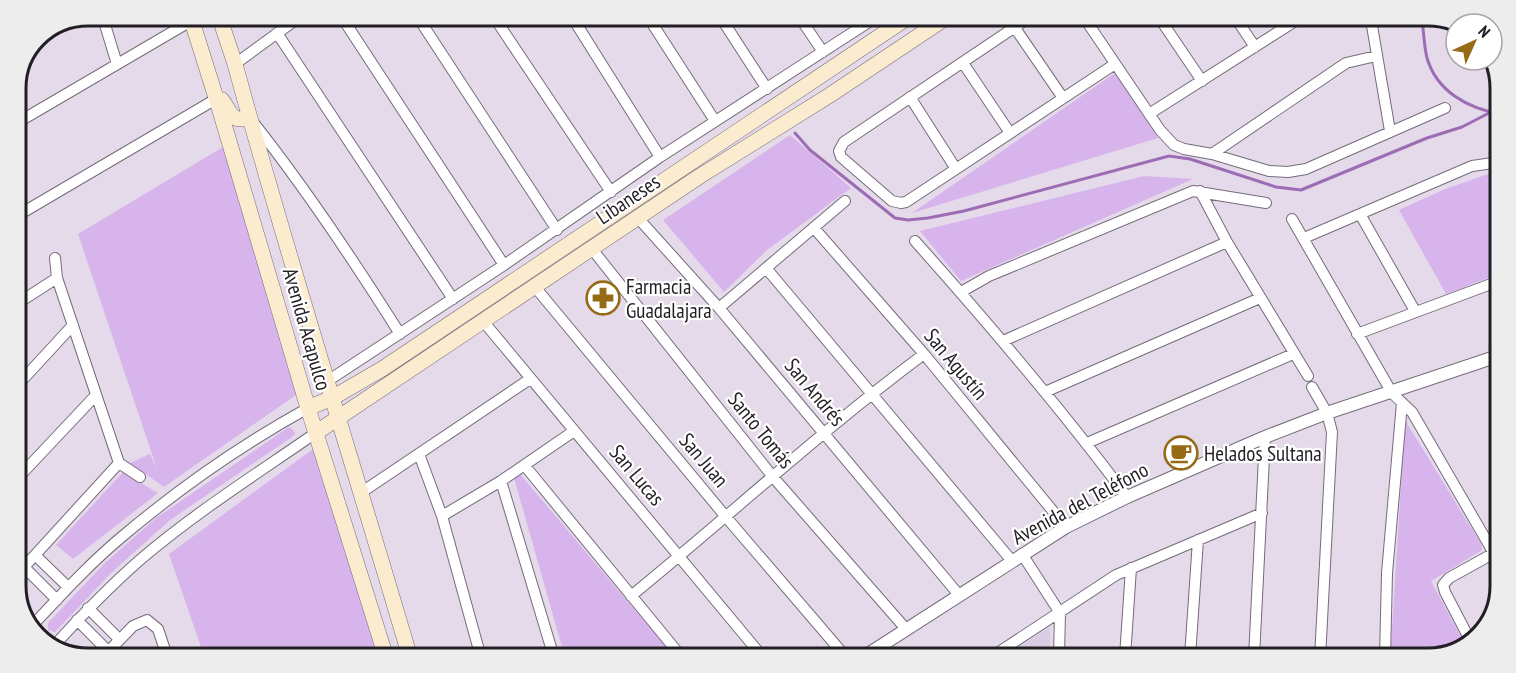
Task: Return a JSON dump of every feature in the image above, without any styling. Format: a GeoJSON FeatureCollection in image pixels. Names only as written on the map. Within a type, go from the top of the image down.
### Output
{"type":"FeatureCollection","features":[{"type":"Feature","properties":{"kind":"main road","name":"Avenida Acapulco"},"geometry":{"type":"LineString","coordinates":[[193,26],[383,648]]}},
{"type":"Feature","properties":{"kind":"main road","name":"Avenida Acapulco"},"geometry":{"type":"LineString","coordinates":[[222,26],[326,382],[362,492],[407,648]]}},
{"type":"Feature","properties":{"kind":"main road","name":"Libaneses"},"geometry":{"type":"LineString","coordinates":[[308,408],[332,398],[382,369],[896,26]]}},
{"type":"Feature","properties":{"kind":"main road","name":"Libaneses"},"geometry":{"type":"LineString","coordinates":[[317,432],[700,176],[830,95],[934,26]]}},
{"type":"Feature","properties":{"kind":"main road"},"geometry":{"type":"LineString","coordinates":[[216,99],[222,100],[237,120],[250,118]]}},
{"type":"Feature","properties":{"kind":"main road"},"geometry":{"type":"LineString","coordinates":[[266,264],[280,280],[289,278],[294,270]]}},
{"type":"Feature","properties":{"kind":"street"},"geometry":{"type":"LineString","coordinates":[[105,26],[117,64]]}},
{"type":"Feature","properties":{"kind":"street"},"geometry":{"type":"LineString","coordinates":[[26,118],[177,26]]}},
{"type":"Feature","properties":{"kind":"street"},"geometry":{"type":"LineString","coordinates":[[235,64],[287,26]]}},
{"type":"Feature","properties":{"kind":"street"},"geometry":{"type":"LineString","coordinates":[[348,26],[504,265]]}},
{"type":"Feature","properties":{"kind":"street"},"geometry":{"type":"LineString","coordinates":[[424,26],[557,230]]}},
{"type":"Feature","properties":{"kind":"street"},"geometry":{"type":"LineString","coordinates":[[500,26],[611,192]]}},
{"type":"Feature","properties":{"kind":"street"},"geometry":{"type":"LineString","coordinates":[[578,26],[660,157]]}},
{"type":"Feature","properties":{"kind":"street"},"geometry":{"type":"LineString","coordinates":[[654,26],[715,121]]}},
{"type":"Feature","properties":{"kind":"street"},"geometry":{"type":"LineString","coordinates":[[726,26],[766,89]]}},
{"type":"Feature","properties":{"kind":"street"},"geometry":{"type":"LineString","coordinates":[[805,26],[823,52]]}},
{"type":"Feature","properties":{"kind":"street","name":"Libaneses"},"geometry":{"type":"LineString","coordinates":[[326,382],[557,230],[660,157],[863,26]]}},
{"type":"Feature","properties":{"kind":"street"},"geometry":{"type":"LineString","coordinates":[[1018,26],[844,142],[839,151],[841,157],[887,197],[901,203],[912,199],[1115,64]]}},
{"type":"Feature","properties":{"kind":"street"},"geometry":{"type":"LineString","coordinates":[[1090,26],[1170,142],[1184,149],[1212,154],[1269,171],[1288,172],[1306,169],[1445,108]]}},
{"type":"Feature","properties":{"kind":"street"},"geometry":{"type":"LineString","coordinates":[[1164,26],[1202,81]]}},
{"type":"Feature","properties":{"kind":"street"},"geometry":{"type":"LineString","coordinates":[[1241,26],[1255,47]]}},
{"type":"Feature","properties":{"kind":"street"},"geometry":{"type":"LineString","coordinates":[[1149,114],[1288,26]]}},
{"type":"Feature","properties":{"kind":"street"},"geometry":{"type":"LineString","coordinates":[[1372,26],[1390,131]]}},
{"type":"Feature","properties":{"kind":"street"},"geometry":{"type":"LineString","coordinates":[[1015,28],[1064,98]]}},
{"type":"Feature","properties":{"kind":"street"},"geometry":{"type":"LineString","coordinates":[[278,33],[453,299]]}},
{"type":"Feature","properties":{"kind":"street"},"geometry":{"type":"LineString","coordinates":[[1212,154],[1346,63],[1376,56]]}},
{"type":"Feature","properties":{"kind":"street"},"geometry":{"type":"LineString","coordinates":[[963,63],[1011,133]]}},
{"type":"Feature","properties":{"kind":"street"},"geometry":{"type":"LineString","coordinates":[[910,98],[956,169]]}},
{"type":"Feature","properties":{"kind":"street"},"geometry":{"type":"LineString","coordinates":[[26,211],[216,99]]}},
{"type":"Feature","properties":{"kind":"street"},"geometry":{"type":"LineString","coordinates":[[250,118],[289,167],[349,252],[400,334]]}},
{"type":"Feature","properties":{"kind":"street"},"geometry":{"type":"LineString","coordinates":[[1304,238],[1472,166],[1490,163]]}},
{"type":"Feature","properties":{"kind":"street"},"geometry":{"type":"LineString","coordinates":[[961,292],[989,276],[1193,191],[1266,203]]}},
{"type":"Feature","properties":{"kind":"street"},"geometry":{"type":"LineString","coordinates":[[1200,191],[1227,243],[1308,376]]}},
{"type":"Feature","properties":{"kind":"street"},"geometry":{"type":"LineString","coordinates":[[719,308],[845,201]]}},
{"type":"Feature","properties":{"kind":"street"},"geometry":{"type":"LineString","coordinates":[[1360,214],[1415,311]]}},
{"type":"Feature","properties":{"kind":"street","name":"San Andrés"},"geometry":{"type":"LineString","coordinates":[[638,218],[719,308],[959,595]]}},
{"type":"Feature","properties":{"kind":"street"},"geometry":{"type":"LineString","coordinates":[[1292,219],[1392,393],[1412,412],[1490,545]]}},
{"type":"Feature","properties":{"kind":"street","name":"San Agustín"},"geometry":{"type":"LineString","coordinates":[[814,228],[924,354],[1066,527]]}},
{"type":"Feature","properties":{"kind":"street"},"geometry":{"type":"LineString","coordinates":[[915,241],[1003,341],[1087,443],[1127,497]]}},
{"type":"Feature","properties":{"kind":"street"},"geometry":{"type":"LineString","coordinates":[[1003,341],[1227,243]]}},
{"type":"Feature","properties":{"kind":"street","name":"Santo Tomás"},"geometry":{"type":"LineString","coordinates":[[591,249],[773,477],[906,630]]}},
{"type":"Feature","properties":{"kind":"street"},"geometry":{"type":"LineString","coordinates":[[55,258],[57,278],[119,463],[140,477]]}},
{"type":"Feature","properties":{"kind":"street"},"geometry":{"type":"LineString","coordinates":[[766,268],[872,393],[1017,557],[1060,613],[1059,648]]}},
{"type":"Feature","properties":{"kind":"street"},"geometry":{"type":"LineString","coordinates":[[26,298],[57,278]]}},
{"type":"Feature","properties":{"kind":"street"},"geometry":{"type":"LineString","coordinates":[[1357,334],[1490,284]]}},
{"type":"Feature","properties":{"kind":"street","name":"San Juan"},"geometry":{"type":"LineString","coordinates":[[535,287],[838,648]]}},
{"type":"Feature","properties":{"kind":"street"},"geometry":{"type":"LineString","coordinates":[[1044,392],[1260,298]]}},
{"type":"Feature","properties":{"kind":"street","name":"San Lucas"},"geometry":{"type":"LineString","coordinates":[[483,321],[755,648]]}},
{"type":"Feature","properties":{"kind":"street"},"geometry":{"type":"LineString","coordinates":[[414,324],[426,339]]}},
{"type":"Feature","properties":{"kind":"street"},"geometry":{"type":"LineString","coordinates":[[26,376],[73,326]]}},
{"type":"Feature","properties":{"kind":"street"},"geometry":{"type":"LineString","coordinates":[[631,596],[823,433],[924,354]]}},
{"type":"Feature","properties":{"kind":"street"},"geometry":{"type":"LineString","coordinates":[[1087,443],[1293,354]]}},
{"type":"Feature","properties":{"kind":"street","name":"Avenida del Teléfono"},"geometry":{"type":"LineString","coordinates":[[878,648],[1066,527],[1127,497],[1265,437],[1327,413],[1490,359]]}},
{"type":"Feature","properties":{"kind":"street"},"geometry":{"type":"LineString","coordinates":[[362,492],[530,379]]}},
{"type":"Feature","properties":{"kind":"street"},"geometry":{"type":"LineString","coordinates":[[1312,387],[1327,413],[1332,432],[1321,648]]}},
{"type":"Feature","properties":{"kind":"street"},"geometry":{"type":"LineString","coordinates":[[26,469],[96,395]]}},
{"type":"Feature","properties":{"kind":"street"},"geometry":{"type":"LineString","coordinates":[[1383,648],[1387,573],[1402,403]]}},
{"type":"Feature","properties":{"kind":"street"},"geometry":{"type":"LineString","coordinates":[[37,621],[68,587],[123,536],[194,480],[282,422],[308,408]]}},
{"type":"Feature","properties":{"kind":"street"},"geometry":{"type":"LineString","coordinates":[[442,516],[501,482],[574,431]]}},
{"type":"Feature","properties":{"kind":"street"},"geometry":{"type":"LineString","coordinates":[[59,640],[88,608],[142,558],[211,506],[317,432]]}},
{"type":"Feature","properties":{"kind":"street"},"geometry":{"type":"LineString","coordinates":[[1254,648],[1265,437]]}},
{"type":"Feature","properties":{"kind":"street"},"geometry":{"type":"LineString","coordinates":[[418,454],[442,516],[478,648]]}},
{"type":"Feature","properties":{"kind":"street"},"geometry":{"type":"LineString","coordinates":[[26,565],[119,463]]}},
{"type":"Feature","properties":{"kind":"street"},"geometry":{"type":"LineString","coordinates":[[525,466],[674,648]]}},
{"type":"Feature","properties":{"kind":"street"},"geometry":{"type":"LineString","coordinates":[[501,482],[551,648]]}},
{"type":"Feature","properties":{"kind":"street"},"geometry":{"type":"LineString","coordinates":[[1005,648],[1116,575],[1262,513]]}},
{"type":"Feature","properties":{"kind":"street"},"geometry":{"type":"LineString","coordinates":[[1191,648],[1198,540]]}},
{"type":"Feature","properties":{"kind":"street"},"geometry":{"type":"LineString","coordinates":[[35,555],[68,587]]}},
{"type":"Feature","properties":{"kind":"street"},"geometry":{"type":"LineString","coordinates":[[1467,633],[1443,585],[1449,578],[1490,557]]}},
{"type":"Feature","properties":{"kind":"street"},"geometry":{"type":"LineString","coordinates":[[1126,648],[1131,568]]}},
{"type":"Feature","properties":{"kind":"street"},"geometry":{"type":"LineString","coordinates":[[26,569],[57,600]]}},
{"type":"Feature","properties":{"kind":"street"},"geometry":{"type":"LineString","coordinates":[[88,608],[119,639]]}},
{"type":"Feature","properties":{"kind":"street"},"geometry":{"type":"LineString","coordinates":[[78,620],[104,648]]}},
{"type":"Feature","properties":{"kind":"street"},"geometry":{"type":"LineString","coordinates":[[111,648],[139,622],[147,620],[158,629],[164,648]]}},
{"type":"Feature","properties":{"kind":"shaded area"},"geometry":{"type":"Polygon","coordinates":[[[1115,73],[1158,138],[912,213],[1115,73]]]}},
{"type":"Feature","properties":{"kind":"shaded area"},"geometry":{"type":"Polygon","coordinates":[[[790,135],[851,188],[767,250],[724,292],[663,220],[790,135]]]}},
{"type":"Feature","properties":{"kind":"shaded area"},"geometry":{"type":"Polygon","coordinates":[[[233,141],[306,388],[164,487],[130,463],[150,454],[157,469],[78,234],[233,141]]]}},
{"type":"Feature","properties":{"kind":"shaded area"},"geometry":{"type":"Polygon","coordinates":[[[1490,173],[1490,277],[1446,294],[1399,210],[1445,189],[1490,173]]]}},
{"type":"Feature","properties":{"kind":"shaded area"},"geometry":{"type":"Polygon","coordinates":[[[1144,176],[1193,179],[961,281],[920,231],[1144,176]]]}},
{"type":"Feature","properties":{"kind":"shaded area"},"geometry":{"type":"Polygon","coordinates":[[[1405,420],[1481,544],[1482,550],[1431,581],[1462,638],[1428,648],[1392,648],[1405,420]]]}},
{"type":"Feature","properties":{"kind":"shaded area"},"geometry":{"type":"Polygon","coordinates":[[[289,427],[295,434],[292,437],[170,520],[110,574],[55,632],[48,630],[48,623],[105,563],[156,518],[289,427]]]}},
{"type":"Feature","properties":{"kind":"shaded area"},"geometry":{"type":"Polygon","coordinates":[[[320,444],[377,648],[201,648],[169,554],[320,444]]]}},
{"type":"Feature","properties":{"kind":"shaded area"},"geometry":{"type":"Polygon","coordinates":[[[123,472],[158,493],[73,559],[56,545],[123,472]]]}},
{"type":"Feature","properties":{"kind":"shaded area"},"geometry":{"type":"Polygon","coordinates":[[[520,474],[667,648],[562,648],[514,478],[520,474]]]}},
{"type":"Feature","properties":{"kind":"shaded area"},"geometry":{"type":"Polygon","coordinates":[[[1050,627],[1050,648],[1017,648],[1050,627]]]}},
{"type":"Feature","properties":{"kind":"waterway"},"geometry":{"type":"LineString","coordinates":[[1423,26],[1427,58],[1438,80],[1465,103],[1490,112]]}},
{"type":"Feature","properties":{"kind":"waterway"},"geometry":{"type":"LineString","coordinates":[[795,133],[810,150],[895,218],[908,220],[964,211],[1169,156],[1190,159],[1276,187],[1301,190],[1427,138],[1462,127],[1490,113]]}},
{"type":"Feature","properties":{"kind":"place","name":"Farmacia Guadalajara"},"geometry":{"type":"Point","coordinates":[603,298]}},
{"type":"Feature","properties":{"kind":"place","name":"Helados Sultana"},"geometry":{"type":"Point","coordinates":[1181,453]}}]}
